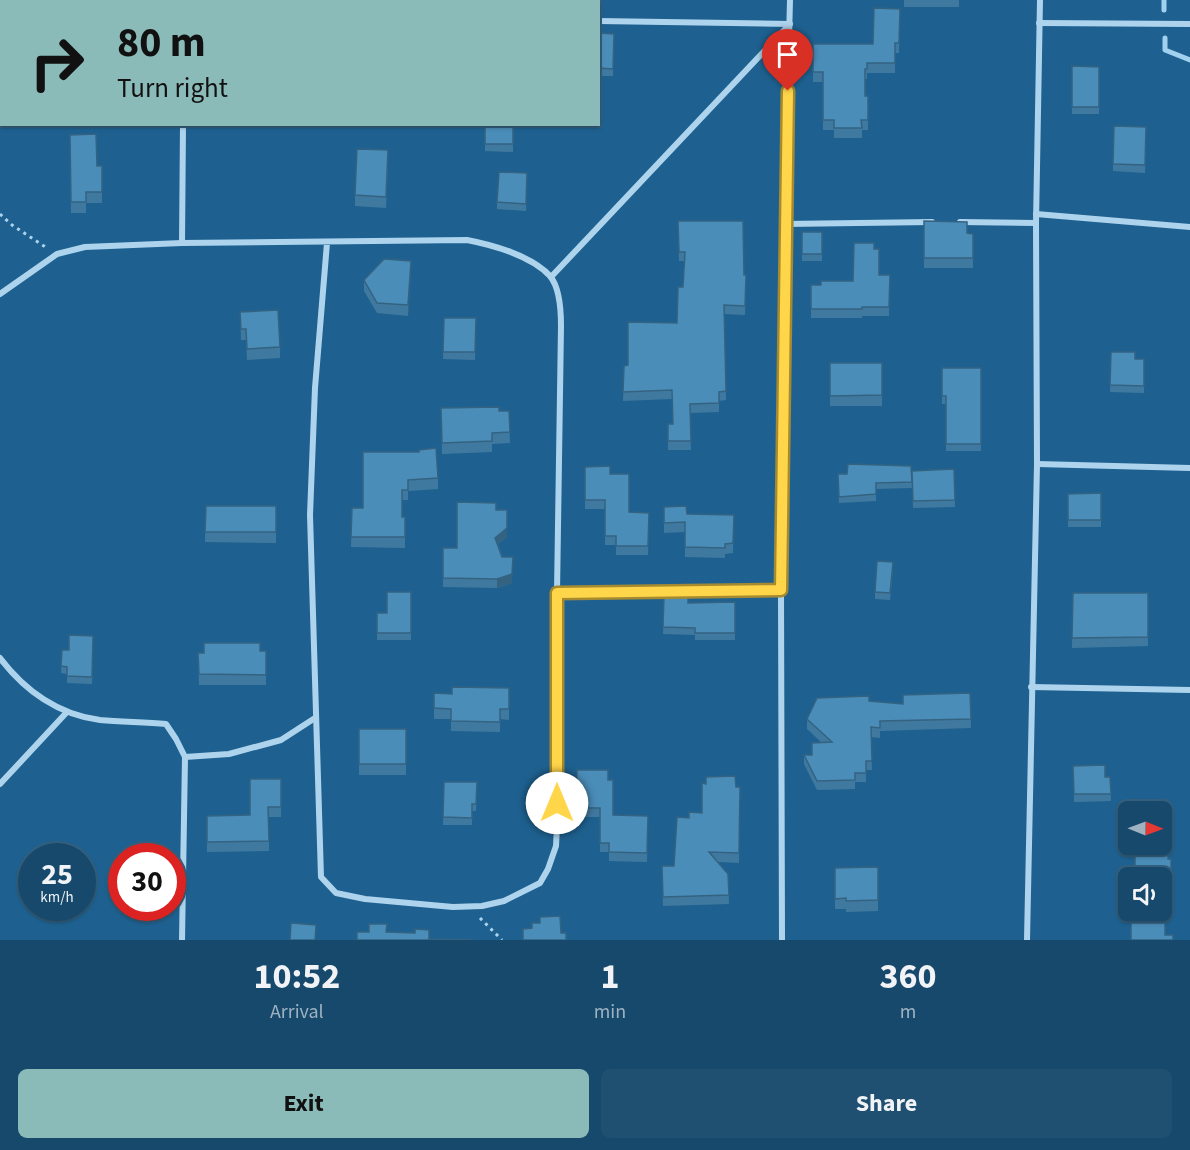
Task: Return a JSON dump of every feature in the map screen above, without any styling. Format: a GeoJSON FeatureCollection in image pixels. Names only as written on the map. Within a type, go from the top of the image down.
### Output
{"type":"FeatureCollection","features":[{"type":"Feature","properties":{"kind":"street"},"geometry":{"type":"LineString","coordinates":[[782,940],[781,590],[790,0]]}},
{"type":"Feature","properties":{"kind":"street"},"geometry":{"type":"LineString","coordinates":[[1026,940],[1037,464],[1036,214],[1040,0]]}},
{"type":"Feature","properties":{"kind":"street"},"geometry":{"type":"LineString","coordinates":[[600,21],[790,24]]}},
{"type":"Feature","properties":{"kind":"street"},"geometry":{"type":"LineString","coordinates":[[1039,23],[1190,24]]}},
{"type":"Feature","properties":{"kind":"street"},"geometry":{"type":"LineString","coordinates":[[551,277],[790,24]]}},
{"type":"Feature","properties":{"kind":"street"},"geometry":{"type":"LineString","coordinates":[[182,243],[183,126]]}},
{"type":"Feature","properties":{"kind":"street"},"geometry":{"type":"LineString","coordinates":[[1036,214],[1190,227]]}},
{"type":"Feature","properties":{"kind":"street"},"geometry":{"type":"LineString","coordinates":[[785,224],[944,222]]}},
{"type":"Feature","properties":{"kind":"street"},"geometry":{"type":"LineString","coordinates":[[955,222],[1036,223]]}},
{"type":"Feature","properties":{"kind":"street"},"geometry":{"type":"LineString","coordinates":[[0,294],[57,254],[85,247],[182,243],[467,240],[507,251],[536,265],[551,277],[561,309],[557,593],[557,826],[555,846],[548,869],[540,883],[504,901],[453,907],[357,898],[336,892],[321,877],[320,791],[315,718],[309,515],[315,388],[327,243]]}},
{"type":"Feature","properties":{"kind":"street"},"geometry":{"type":"LineString","coordinates":[[1037,464],[1190,468]]}},
{"type":"Feature","properties":{"kind":"street"},"geometry":{"type":"LineString","coordinates":[[557,593],[781,590]]}},
{"type":"Feature","properties":{"kind":"street"},"geometry":{"type":"LineString","coordinates":[[0,658],[9,670],[39,698],[67,712],[99,720],[166,724],[176,739],[184,757],[182,940]]}},
{"type":"Feature","properties":{"kind":"street"},"geometry":{"type":"LineString","coordinates":[[1031,687],[1190,690]]}},
{"type":"Feature","properties":{"kind":"street"},"geometry":{"type":"LineString","coordinates":[[0,784],[67,712]]}},
{"type":"Feature","properties":{"kind":"street"},"geometry":{"type":"LineString","coordinates":[[184,757],[229,754],[280,740],[315,718]]}},
{"type":"Feature","properties":{"kind":"path"},"geometry":{"type":"LineString","coordinates":[[0,214],[12,225],[57,254]]}},
{"type":"Feature","properties":{"kind":"path"},"geometry":{"type":"LineString","coordinates":[[468,906],[502,940]]}},
{"type":"Feature","properties":{"kind":"building"},"geometry":{"type":"Polygon","coordinates":[[[874,8],[900,9],[899,43],[895,43],[895,63],[867,63],[865,96],[868,96],[868,120],[861,120],[862,128],[834,128],[834,120],[823,120],[823,72],[813,72],[813,44],[873,44],[874,8]]]}},
{"type":"Feature","properties":{"kind":"building"},"geometry":{"type":"Polygon","coordinates":[[[600,33],[614,34],[613,69],[600,68],[600,33]]]}},
{"type":"Feature","properties":{"kind":"building"},"geometry":{"type":"Polygon","coordinates":[[[1072,66],[1099,67],[1099,107],[1072,107],[1072,66]]]}},
{"type":"Feature","properties":{"kind":"building"},"geometry":{"type":"Polygon","coordinates":[[[485,126],[513,126],[513,144],[485,144],[485,126]]]}},
{"type":"Feature","properties":{"kind":"building"},"geometry":{"type":"Polygon","coordinates":[[[1114,126],[1146,127],[1145,165],[1113,164],[1114,126]]]}},
{"type":"Feature","properties":{"kind":"building"},"geometry":{"type":"Polygon","coordinates":[[[96,134],[97,166],[102,166],[102,192],[86,192],[86,202],[71,202],[70,135],[96,134]]]}},
{"type":"Feature","properties":{"kind":"building"},"geometry":{"type":"Polygon","coordinates":[[[357,149],[388,150],[386,197],[355,195],[357,149]]]}},
{"type":"Feature","properties":{"kind":"building"},"geometry":{"type":"Polygon","coordinates":[[[499,172],[527,173],[526,204],[497,202],[499,172]]]}},
{"type":"Feature","properties":{"kind":"building"},"geometry":{"type":"Polygon","coordinates":[[[678,221],[743,221],[745,306],[724,305],[726,391],[719,392],[719,403],[690,404],[691,441],[668,441],[668,424],[673,424],[672,390],[623,392],[624,366],[628,365],[628,322],[677,323],[678,287],[683,287],[685,252],[679,252],[678,221]]]}},
{"type":"Feature","properties":{"kind":"building"},"geometry":{"type":"Polygon","coordinates":[[[924,221],[967,222],[967,233],[973,234],[973,258],[924,258],[924,221]]]}},
{"type":"Feature","properties":{"kind":"building"},"geometry":{"type":"Polygon","coordinates":[[[802,232],[822,232],[822,254],[802,254],[802,232]]]}},
{"type":"Feature","properties":{"kind":"building"},"geometry":{"type":"Polygon","coordinates":[[[854,243],[874,243],[874,249],[879,249],[879,275],[890,275],[889,307],[811,309],[811,285],[821,285],[821,281],[853,281],[854,243]]]}},
{"type":"Feature","properties":{"kind":"building"},"geometry":{"type":"Polygon","coordinates":[[[384,259],[411,261],[408,305],[377,303],[364,280],[384,259]]]}},
{"type":"Feature","properties":{"kind":"building"},"geometry":{"type":"Polygon","coordinates":[[[278,310],[280,347],[247,349],[246,329],[241,329],[240,312],[278,310]]]}},
{"type":"Feature","properties":{"kind":"building"},"geometry":{"type":"Polygon","coordinates":[[[444,318],[476,318],[475,352],[443,352],[444,318]]]}},
{"type":"Feature","properties":{"kind":"building"},"geometry":{"type":"Polygon","coordinates":[[[1111,352],[1135,352],[1135,359],[1144,359],[1144,386],[1110,385],[1111,352]]]}},
{"type":"Feature","properties":{"kind":"building"},"geometry":{"type":"Polygon","coordinates":[[[830,363],[882,363],[882,395],[830,396],[830,363]]]}},
{"type":"Feature","properties":{"kind":"building"},"geometry":{"type":"Polygon","coordinates":[[[942,368],[981,368],[981,444],[946,444],[946,396],[942,396],[942,368]]]}},
{"type":"Feature","properties":{"kind":"building"},"geometry":{"type":"Polygon","coordinates":[[[499,407],[499,411],[509,411],[510,432],[492,433],[492,441],[442,443],[441,408],[499,407]]]}},
{"type":"Feature","properties":{"kind":"building"},"geometry":{"type":"Polygon","coordinates":[[[436,448],[438,478],[408,480],[408,490],[402,490],[405,537],[351,537],[352,508],[363,508],[363,452],[419,452],[419,450],[436,448]]]}},
{"type":"Feature","properties":{"kind":"building"},"geometry":{"type":"Polygon","coordinates":[[[848,464],[911,466],[912,482],[876,483],[876,494],[839,497],[838,474],[847,474],[848,464]]]}},
{"type":"Feature","properties":{"kind":"building"},"geometry":{"type":"Polygon","coordinates":[[[610,466],[610,474],[629,474],[629,512],[649,513],[648,546],[616,546],[616,536],[605,536],[605,500],[585,500],[585,467],[610,466]]]}},
{"type":"Feature","properties":{"kind":"building"},"geometry":{"type":"Polygon","coordinates":[[[954,469],[955,500],[913,501],[912,471],[954,469]]]}},
{"type":"Feature","properties":{"kind":"building"},"geometry":{"type":"Polygon","coordinates":[[[1101,493],[1101,520],[1068,520],[1068,494],[1101,493]]]}},
{"type":"Feature","properties":{"kind":"building"},"geometry":{"type":"Polygon","coordinates":[[[457,502],[496,503],[496,510],[507,510],[507,528],[495,538],[502,557],[513,557],[512,574],[497,579],[443,578],[443,548],[457,548],[457,502]]]}},
{"type":"Feature","properties":{"kind":"building"},"geometry":{"type":"Polygon","coordinates":[[[206,506],[276,506],[276,532],[205,532],[206,506]]]}},
{"type":"Feature","properties":{"kind":"building"},"geometry":{"type":"Polygon","coordinates":[[[686,506],[687,514],[734,515],[733,543],[725,544],[725,548],[685,547],[685,522],[664,523],[664,507],[686,506]]]}},
{"type":"Feature","properties":{"kind":"building"},"geometry":{"type":"Polygon","coordinates":[[[877,561],[893,562],[890,593],[875,592],[877,561]]]}},
{"type":"Feature","properties":{"kind":"building"},"geometry":{"type":"Polygon","coordinates":[[[387,592],[411,592],[411,633],[377,633],[377,613],[387,613],[387,592]]]}},
{"type":"Feature","properties":{"kind":"building"},"geometry":{"type":"Polygon","coordinates":[[[1073,593],[1148,593],[1148,637],[1072,638],[1073,593]]]}},
{"type":"Feature","properties":{"kind":"building"},"geometry":{"type":"Polygon","coordinates":[[[664,595],[688,596],[688,603],[735,602],[735,633],[695,633],[695,628],[663,627],[664,595]]]}},
{"type":"Feature","properties":{"kind":"building"},"geometry":{"type":"Polygon","coordinates":[[[69,635],[93,636],[92,677],[67,676],[67,667],[61,666],[62,650],[69,650],[69,635]]]}},
{"type":"Feature","properties":{"kind":"building"},"geometry":{"type":"Polygon","coordinates":[[[204,643],[260,643],[260,651],[266,651],[266,675],[199,674],[198,653],[204,653],[204,643]]]}},
{"type":"Feature","properties":{"kind":"building"},"geometry":{"type":"Polygon","coordinates":[[[452,687],[509,688],[509,709],[500,709],[500,722],[451,721],[451,709],[434,708],[434,693],[452,694],[452,687]]]}},
{"type":"Feature","properties":{"kind":"building"},"geometry":{"type":"Polygon","coordinates":[[[970,693],[971,719],[880,721],[880,728],[871,727],[872,761],[866,761],[866,773],[855,773],[855,780],[817,781],[804,755],[812,755],[812,743],[832,742],[807,719],[817,698],[869,696],[869,701],[903,704],[903,695],[970,693]]]}},
{"type":"Feature","properties":{"kind":"building"},"geometry":{"type":"Polygon","coordinates":[[[359,729],[406,729],[406,764],[359,764],[359,729]]]}},
{"type":"Feature","properties":{"kind":"building"},"geometry":{"type":"Polygon","coordinates":[[[1105,765],[1105,777],[1110,777],[1111,794],[1074,794],[1073,766],[1105,765]]]}},
{"type":"Feature","properties":{"kind":"building"},"geometry":{"type":"Polygon","coordinates":[[[577,770],[608,770],[608,780],[613,780],[613,815],[648,816],[647,853],[609,852],[609,843],[600,843],[600,808],[576,808],[577,770]]]}},
{"type":"Feature","properties":{"kind":"building"},"geometry":{"type":"Polygon","coordinates":[[[735,776],[736,787],[740,787],[739,853],[709,852],[728,874],[729,895],[663,897],[662,866],[674,866],[677,817],[689,818],[689,812],[702,813],[702,783],[706,784],[706,777],[735,776]]]}},
{"type":"Feature","properties":{"kind":"building"},"geometry":{"type":"Polygon","coordinates":[[[250,779],[281,779],[281,807],[268,807],[269,841],[207,842],[207,816],[250,815],[250,779]]]}},
{"type":"Feature","properties":{"kind":"building"},"geometry":{"type":"Polygon","coordinates":[[[444,782],[477,782],[476,804],[472,804],[472,818],[443,817],[444,782]]]}},
{"type":"Feature","properties":{"kind":"building"},"geometry":{"type":"Polygon","coordinates":[[[1135,855],[1168,855],[1168,859],[1171,859],[1171,867],[1135,867],[1135,855]]]}},
{"type":"Feature","properties":{"kind":"building"},"geometry":{"type":"Polygon","coordinates":[[[878,867],[878,900],[835,899],[835,868],[878,867]]]}},
{"type":"Feature","properties":{"kind":"building"},"geometry":{"type":"Polygon","coordinates":[[[560,916],[561,933],[566,933],[566,940],[523,940],[523,929],[532,928],[532,923],[540,923],[540,917],[560,916]]]}},
{"type":"Feature","properties":{"kind":"building"},"geometry":{"type":"Polygon","coordinates":[[[291,923],[316,925],[315,940],[290,940],[291,923]]]}},
{"type":"Feature","properties":{"kind":"building"},"geometry":{"type":"Polygon","coordinates":[[[1131,923],[1165,923],[1165,935],[1173,935],[1173,940],[1131,940],[1131,923]]]}},
{"type":"Feature","properties":{"kind":"building"},"geometry":{"type":"Polygon","coordinates":[[[369,924],[387,924],[386,932],[415,933],[415,929],[429,930],[429,939],[474,940],[357,940],[357,932],[369,932],[369,924]]]}},
{"type":"Feature","properties":{"kind":"waterway"},"geometry":{"type":"LineString","coordinates":[[1164,0],[1164,10]]}},
{"type":"Feature","properties":{"kind":"waterway"},"geometry":{"type":"LineString","coordinates":[[1165,38],[1165,50],[1190,60]]}},
{"type":"Feature","properties":{"kind":"route"},"geometry":{"type":"LineString","coordinates":[[557,803],[557,593],[781,590],[788,91]]}}]}
